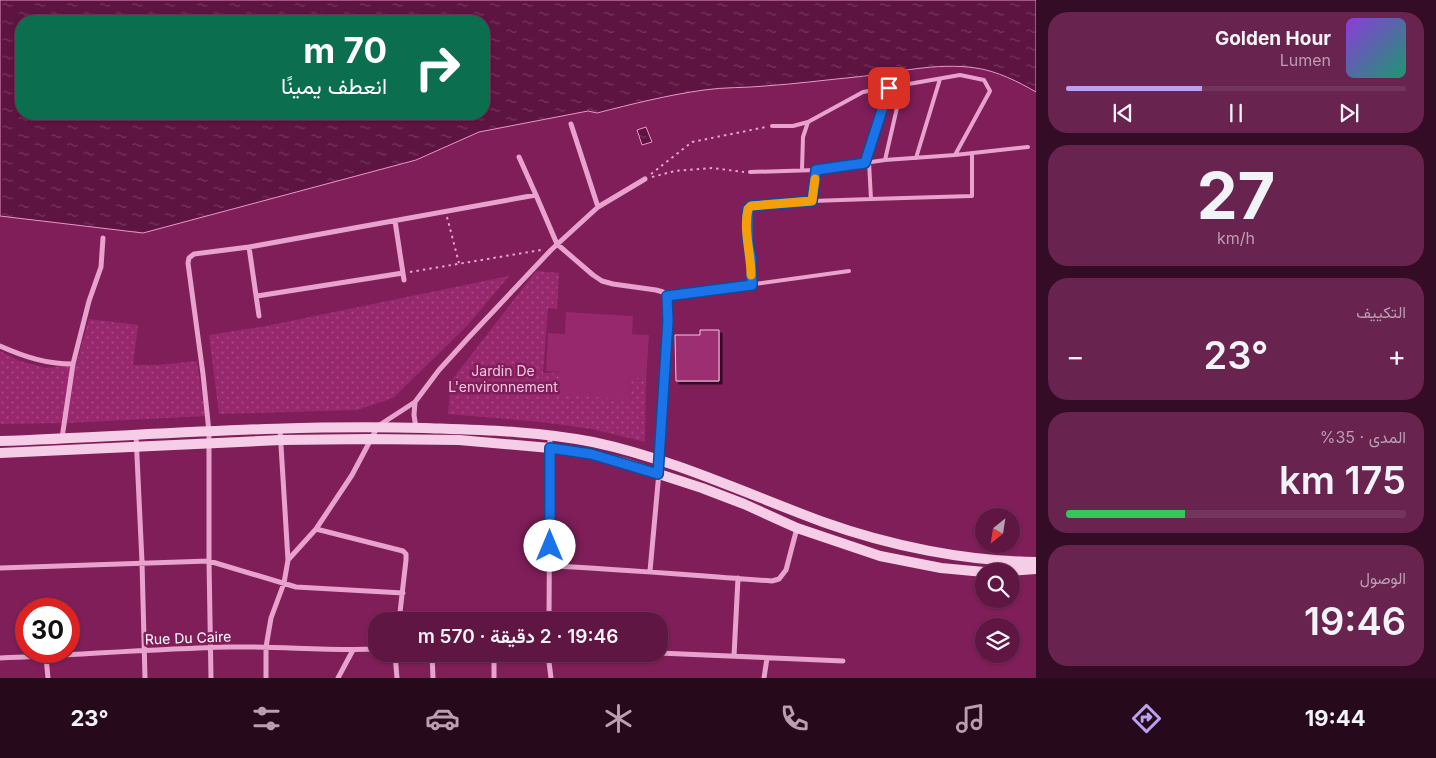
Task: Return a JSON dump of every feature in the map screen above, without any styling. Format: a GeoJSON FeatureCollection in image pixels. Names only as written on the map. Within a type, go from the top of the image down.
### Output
{"type":"FeatureCollection","features":[{"type":"Feature","properties":{"kind":"main road"},"geometry":{"type":"LineString","coordinates":[[0,441],[378,426],[462,429],[550,436],[593,442],[660,460],[846,529],[910,546],[999,560],[1036,562]]}},
{"type":"Feature","properties":{"kind":"main road"},"geometry":{"type":"LineString","coordinates":[[0,453],[208,445],[281,440],[370,439],[459,440],[550,448],[591,454],[658,474],[744,504],[797,528],[880,556],[941,568],[975,571]]}},
{"type":"Feature","properties":{"kind":"main road"},"geometry":{"type":"LineString","coordinates":[[1020,570],[1036,569]]}},
{"type":"Feature","properties":{"kind":"street"},"geometry":{"type":"LineString","coordinates":[[572,124],[598,208]]}},
{"type":"Feature","properties":{"kind":"street"},"geometry":{"type":"LineString","coordinates":[[519,157],[557,244],[602,281],[656,290],[663,292],[667,296],[668,321],[660,460],[650,571]]}},
{"type":"Feature","properties":{"kind":"street"},"geometry":{"type":"LineString","coordinates":[[288,560],[316,529],[352,475],[378,426],[415,402],[439,370],[557,244],[598,208],[645,179]]}},
{"type":"Feature","properties":{"kind":"street"},"geometry":{"type":"LineString","coordinates":[[211,678],[209,432],[197,324],[189,276],[189,258],[194,254],[250,248],[536,196]]}},
{"type":"Feature","properties":{"kind":"street"},"geometry":{"type":"LineString","coordinates":[[395,221],[404,280]]}},
{"type":"Feature","properties":{"kind":"street"},"geometry":{"type":"LineString","coordinates":[[62,439],[74,364],[89,301],[101,267],[103,238]]}},
{"type":"Feature","properties":{"kind":"street"},"geometry":{"type":"LineString","coordinates":[[250,248],[259,316]]}},
{"type":"Feature","properties":{"kind":"street"},"geometry":{"type":"LineString","coordinates":[[257,296],[403,273]]}},
{"type":"Feature","properties":{"kind":"street"},"geometry":{"type":"LineString","coordinates":[[0,346],[39,361],[74,364]]}},
{"type":"Feature","properties":{"kind":"street"},"geometry":{"type":"LineString","coordinates":[[415,402],[416,428]]}},
{"type":"Feature","properties":{"kind":"street"},"geometry":{"type":"LineString","coordinates":[[266,678],[266,647],[271,618],[284,583],[288,560],[280,429]]}},
{"type":"Feature","properties":{"kind":"street"},"geometry":{"type":"LineString","coordinates":[[136,435],[145,678]]}},
{"type":"Feature","properties":{"kind":"street"},"geometry":{"type":"LineString","coordinates":[[549,612],[550,436]]}},
{"type":"Feature","properties":{"kind":"street"},"geometry":{"type":"LineString","coordinates":[[550,566],[779,580],[786,570],[797,528]]}},
{"type":"Feature","properties":{"kind":"street"},"geometry":{"type":"LineString","coordinates":[[316,529],[403,551],[406,554],[406,560],[400,612]]}},
{"type":"Feature","properties":{"kind":"street"},"geometry":{"type":"LineString","coordinates":[[0,568],[209,561],[308,589],[403,593]]}},
{"type":"Feature","properties":{"kind":"street"},"geometry":{"type":"LineString","coordinates":[[734,656],[738,578]]}},
{"type":"Feature","properties":{"kind":"street","name":"Rue Du Caire"},"geometry":{"type":"LineString","coordinates":[[80,655],[210,648],[368,649]]}},
{"type":"Feature","properties":{"kind":"street"},"geometry":{"type":"LineString","coordinates":[[338,678],[353,650]]}},
{"type":"Feature","properties":{"kind":"street"},"geometry":{"type":"LineString","coordinates":[[668,654],[843,661]]}},
{"type":"Feature","properties":{"kind":"street","name":"Rue Du Caire"},"geometry":{"type":"LineString","coordinates":[[0,658],[15,658]]}},
{"type":"Feature","properties":{"kind":"street"},"geometry":{"type":"LineString","coordinates":[[764,678],[767,658]]}},
{"type":"Feature","properties":{"kind":"street"},"geometry":{"type":"LineString","coordinates":[[396,662],[397,678]]}},
{"type":"Feature","properties":{"kind":"street"},"geometry":{"type":"LineString","coordinates":[[432,662],[432,678]]}},
{"type":"Feature","properties":{"kind":"street"},"geometry":{"type":"LineString","coordinates":[[494,662],[494,678]]}},
{"type":"Feature","properties":{"kind":"street"},"geometry":{"type":"LineString","coordinates":[[549,662],[551,678]]}},
{"type":"Feature","properties":{"kind":"street"},"geometry":{"type":"LineString","coordinates":[[47,663],[48,678]]}},
{"type":"Feature","properties":{"kind":"lane"},"geometry":{"type":"LineString","coordinates":[[772,126],[793,126],[808,122],[863,92],[960,75],[984,80],[990,91],[955,155]]}},
{"type":"Feature","properties":{"kind":"lane"},"geometry":{"type":"LineString","coordinates":[[916,158],[940,79]]}},
{"type":"Feature","properties":{"kind":"lane"},"geometry":{"type":"LineString","coordinates":[[885,160],[902,86]]}},
{"type":"Feature","properties":{"kind":"lane"},"geometry":{"type":"LineString","coordinates":[[872,199],[867,163],[889,88]]}},
{"type":"Feature","properties":{"kind":"lane"},"geometry":{"type":"LineString","coordinates":[[802,170],[803,137],[808,122]]}},
{"type":"Feature","properties":{"kind":"lane"},"geometry":{"type":"LineString","coordinates":[[750,172],[816,170],[885,160],[1028,147]]}},
{"type":"Feature","properties":{"kind":"lane"},"geometry":{"type":"LineString","coordinates":[[752,285],[748,241],[748,209],[751,206],[812,201],[972,196],[972,153]]}},
{"type":"Feature","properties":{"kind":"lane"},"geometry":{"type":"LineString","coordinates":[[812,201],[816,170]]}},
{"type":"Feature","properties":{"kind":"lane"},"geometry":{"type":"LineString","coordinates":[[667,296],[849,271]]}},
{"type":"Feature","properties":{"kind":"path"},"geometry":{"type":"LineString","coordinates":[[645,179],[692,142],[772,126]]}},
{"type":"Feature","properties":{"kind":"path"},"geometry":{"type":"LineString","coordinates":[[645,179],[676,171],[712,168],[750,172]]}},
{"type":"Feature","properties":{"kind":"path"},"geometry":{"type":"LineString","coordinates":[[446,212],[458,263]]}},
{"type":"Feature","properties":{"kind":"path"},"geometry":{"type":"LineString","coordinates":[[403,273],[538,250],[551,250]]}},
{"type":"Feature","properties":{"kind":"green space","name":"Jardin De L'environnement"},"geometry":{"type":"Polygon","coordinates":[[[536,271],[559,273],[557,309],[548,308],[543,373],[563,372],[630,398],[631,377],[646,378],[645,442],[592,429],[541,422],[448,414],[451,381],[536,271]]]}},
{"type":"Feature","properties":{"kind":"green space"},"geometry":{"type":"Polygon","coordinates":[[[509,276],[467,326],[393,398],[357,410],[219,414],[209,335],[266,326],[509,276]]]}},
{"type":"Feature","properties":{"kind":"green space"},"geometry":{"type":"Polygon","coordinates":[[[566,312],[633,316],[632,334],[649,335],[646,378],[631,377],[630,399],[561,395],[562,372],[546,371],[548,333],[565,334],[566,312]]]}},
{"type":"Feature","properties":{"kind":"green space"},"geometry":{"type":"Polygon","coordinates":[[[89,319],[138,325],[133,365],[159,365],[197,361],[205,416],[70,423],[0,424],[0,351],[20,361],[46,368],[76,364],[89,319]]]}},
{"type":"Feature","properties":{"kind":"water"},"geometry":{"type":"Polygon","coordinates":[[[0,0],[1036,0],[1036,92],[1000,74],[976,68],[946,66],[788,84],[691,92],[597,113],[588,111],[479,132],[416,160],[143,233],[0,216],[0,0]]]}},
{"type":"Feature","properties":{"kind":"water"},"geometry":{"type":"Polygon","coordinates":[[[646,127],[652,142],[642,145],[637,130],[646,127]]]}},
{"type":"Feature","properties":{"kind":"building"},"geometry":{"type":"Polygon","coordinates":[[[700,330],[719,330],[719,381],[676,381],[675,335],[700,335],[700,330]]]}},
{"type":"Feature","properties":{"kind":"slow traffic"},"geometry":{"type":"LineString","coordinates":[[751,275],[748,209],[751,206],[812,201],[815,179]]}},
{"type":"Feature","properties":{"kind":"route"},"geometry":{"type":"LineString","coordinates":[[550,546],[550,448],[591,454],[658,474],[668,321],[667,296],[752,285],[748,241],[748,209],[751,206],[812,201],[816,170],[865,163],[889,88]]}}]}
